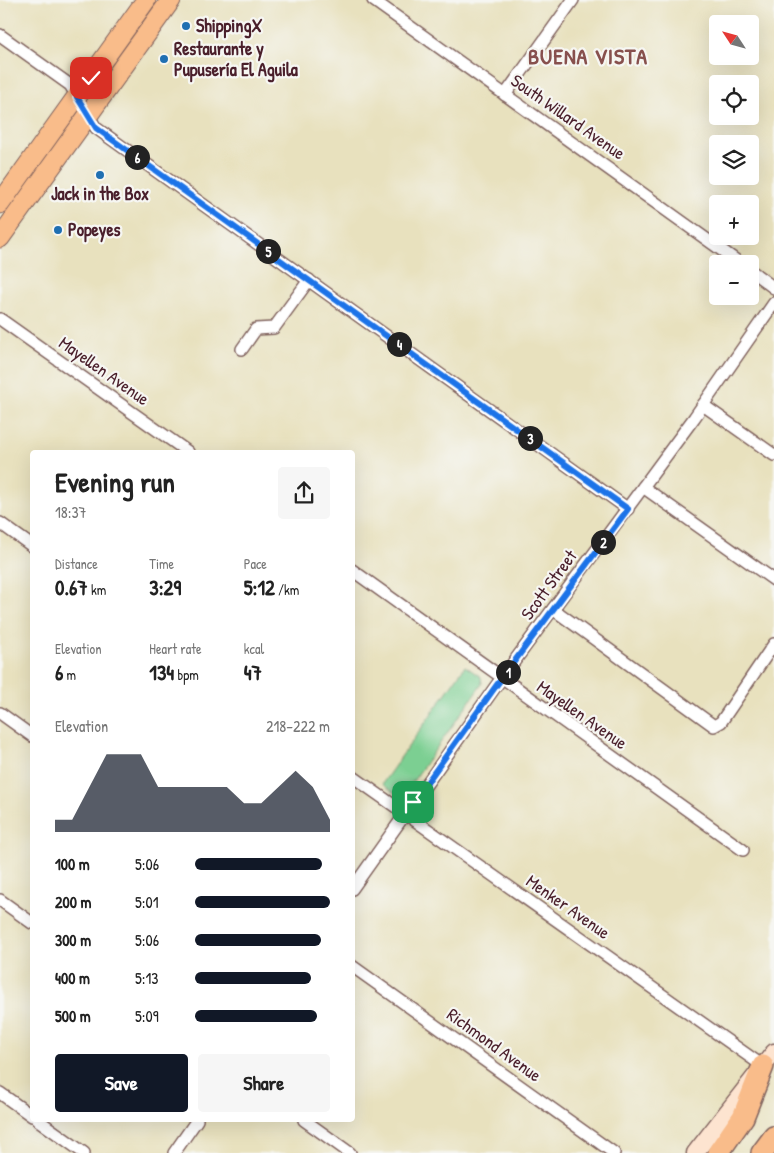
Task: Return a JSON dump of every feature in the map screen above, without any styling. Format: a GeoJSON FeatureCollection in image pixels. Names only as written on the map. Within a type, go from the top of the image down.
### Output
{"type":"FeatureCollection","features":[{"type":"Feature","properties":{"kind":"highway"},"geometry":{"type":"LineString","coordinates":[[718,1153],[743,1117],[769,1059]]}},
{"type":"Feature","properties":{"kind":"highway"},"geometry":{"type":"LineString","coordinates":[[762,1153],[774,1137]]}},
{"type":"Feature","properties":{"kind":"main road"},"geometry":{"type":"LineString","coordinates":[[0,204],[146,0]]}},
{"type":"Feature","properties":{"kind":"main road"},"geometry":{"type":"LineString","coordinates":[[0,238],[171,0]]}},
{"type":"Feature","properties":{"kind":"street","name":"South Willard Avenue"},"geometry":{"type":"LineString","coordinates":[[373,0],[728,255]]}},
{"type":"Feature","properties":{"kind":"street"},"geometry":{"type":"LineString","coordinates":[[505,95],[573,0]]}},
{"type":"Feature","properties":{"kind":"street"},"geometry":{"type":"LineString","coordinates":[[0,34],[70,85],[96,128],[628,509]]}},
{"type":"Feature","properties":{"kind":"street"},"geometry":{"type":"LineString","coordinates":[[759,277],[774,288]]}},
{"type":"Feature","properties":{"kind":"street"},"geometry":{"type":"LineString","coordinates":[[242,349],[256,329],[274,328],[309,280]]}},
{"type":"Feature","properties":{"kind":"street","name":"Scott Street"},"geometry":{"type":"LineString","coordinates":[[355,885],[552,609],[703,406],[774,303]]}},
{"type":"Feature","properties":{"kind":"street","name":"Mayellen Avenue"},"geometry":{"type":"LineString","coordinates":[[0,319],[185,450]]}},
{"type":"Feature","properties":{"kind":"street"},"geometry":{"type":"LineString","coordinates":[[703,406],[774,455]]}},
{"type":"Feature","properties":{"kind":"street"},"geometry":{"type":"LineString","coordinates":[[643,487],[774,580]]}},
{"type":"Feature","properties":{"kind":"street"},"geometry":{"type":"LineString","coordinates":[[0,523],[30,545]]}},
{"type":"Feature","properties":{"kind":"street","name":"Mayellen Avenue"},"geometry":{"type":"LineString","coordinates":[[355,572],[743,850]]}},
{"type":"Feature","properties":{"kind":"street"},"geometry":{"type":"LineString","coordinates":[[552,609],[714,726],[721,722],[774,644]]}},
{"type":"Feature","properties":{"kind":"street"},"geometry":{"type":"LineString","coordinates":[[0,713],[30,735]]}},
{"type":"Feature","properties":{"kind":"street","name":"Menker Avenue"},"geometry":{"type":"LineString","coordinates":[[355,778],[405,814],[769,1059]]}},
{"type":"Feature","properties":{"kind":"street"},"geometry":{"type":"LineString","coordinates":[[0,900],[30,922]]}},
{"type":"Feature","properties":{"kind":"street","name":"Richmond Avenue"},"geometry":{"type":"LineString","coordinates":[[355,968],[614,1153]]}},
{"type":"Feature","properties":{"kind":"street"},"geometry":{"type":"LineString","coordinates":[[695,1153],[769,1059]]}},
{"type":"Feature","properties":{"kind":"street"},"geometry":{"type":"LineString","coordinates":[[0,1093],[30,1115]]}},
{"type":"Feature","properties":{"kind":"street"},"geometry":{"type":"LineString","coordinates":[[41,1122],[84,1153]]}},
{"type":"Feature","properties":{"kind":"street"},"geometry":{"type":"LineString","coordinates":[[174,1153],[196,1122]]}},
{"type":"Feature","properties":{"kind":"street"},"geometry":{"type":"LineString","coordinates":[[307,1122],[350,1153]]}},
{"type":"Feature","properties":{"kind":"green space"},"geometry":{"type":"Polygon","coordinates":[[[465,666],[481,677],[482,684],[404,794],[397,795],[382,784],[465,666]]]}},
{"type":"Feature","properties":{"kind":"place","name":"ShippingX"},"geometry":{"type":"Point","coordinates":[186,26]}},
{"type":"Feature","properties":{"kind":"place","name":"Restaurante y Pupusería El Aguila"},"geometry":{"type":"Point","coordinates":[164,59]}},
{"type":"Feature","properties":{"kind":"place","name":"Jack in the Box"},"geometry":{"type":"Point","coordinates":[100,175]}},
{"type":"Feature","properties":{"kind":"place","name":"Popeyes"},"geometry":{"type":"Point","coordinates":[58,230]}},
{"type":"Feature","properties":{"kind":"district","name":"BUENA VISTA"},"geometry":{"type":"Point","coordinates":[588,56]}},
{"type":"Feature","properties":{"kind":"route"},"geometry":{"type":"LineString","coordinates":[[91,78],[77,97],[96,128],[628,509],[552,609],[413,802]]}}]}
